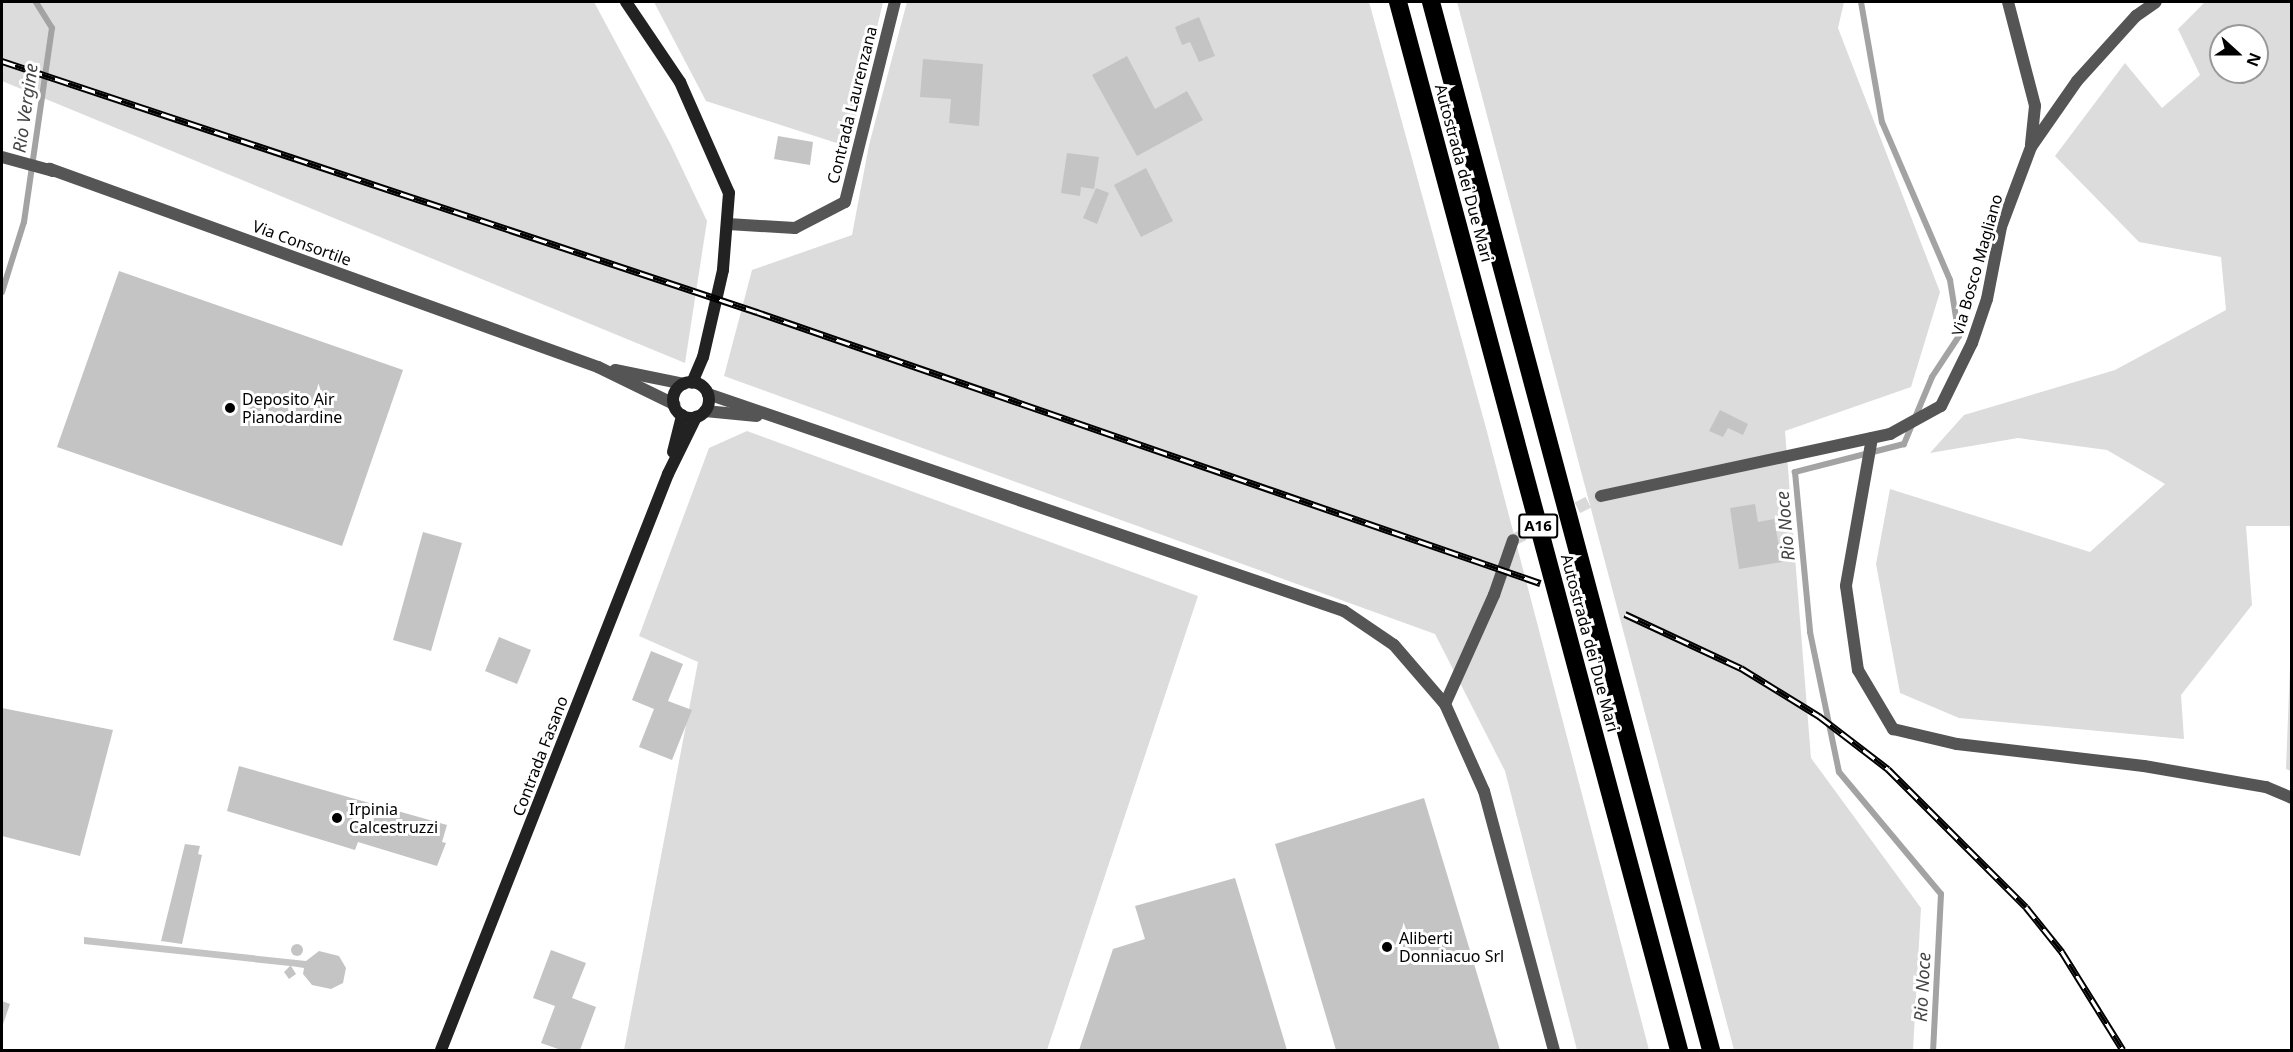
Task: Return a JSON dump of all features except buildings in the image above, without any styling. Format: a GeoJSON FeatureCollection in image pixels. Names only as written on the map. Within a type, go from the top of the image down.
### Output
{"type":"FeatureCollection","features":[{"type":"Feature","properties":{"kind":"highway","name":"Autostrada dei Due Mari"},"geometry":{"type":"LineString","coordinates":[[1398,2],[1679,1050]]}},
{"type":"Feature","properties":{"kind":"highway","name":"Autostrada dei Due Mari"},"geometry":{"type":"LineString","coordinates":[[1431,2],[1711,1050]]}},
{"type":"Feature","properties":{"kind":"main road"},"geometry":{"type":"LineString","coordinates":[[626,2],[680,82],[729,193],[723,270],[703,357],[688,383],[675,393],[674,404],[682,415],[668,474]]}},
{"type":"Feature","properties":{"kind":"main road"},"geometry":{"type":"LineString","coordinates":[[668,474],[701,414],[706,392],[703,357]]}},
{"type":"Feature","properties":{"kind":"main road"},"geometry":{"type":"LineString","coordinates":[[688,383],[706,392]]}},
{"type":"Feature","properties":{"kind":"main road"},"geometry":{"type":"LineString","coordinates":[[682,415],[701,414]]}},
{"type":"Feature","properties":{"kind":"main road","name":"Contrada Fasano"},"geometry":{"type":"LineString","coordinates":[[441,1050],[668,474]]}},
{"type":"Feature","properties":{"kind":"street","name":"Contrada Laurenzana"},"geometry":{"type":"LineString","coordinates":[[728,224],[795,228],[845,202],[895,2]]}},
{"type":"Feature","properties":{"kind":"street"},"geometry":{"type":"LineString","coordinates":[[2008,2],[2035,106],[2031,147]]}},
{"type":"Feature","properties":{"kind":"street","name":"Via Bosco Magliano"},"geometry":{"type":"LineString","coordinates":[[1601,496],[1890,434],[1941,406],[1972,344],[2001,227],[2031,147],[2077,81],[2136,16],[2156,2]]}},
{"type":"Feature","properties":{"kind":"street","name":"Via Consortile"},"geometry":{"type":"LineString","coordinates":[[2,157],[53,171],[50,169],[598,367]]}},
{"type":"Feature","properties":{"kind":"street"},"geometry":{"type":"LineString","coordinates":[[598,367],[688,383]]}},
{"type":"Feature","properties":{"kind":"street"},"geometry":{"type":"LineString","coordinates":[[598,367],[674,404]]}},
{"type":"Feature","properties":{"kind":"street"},"geometry":{"type":"LineString","coordinates":[[706,392],[779,419],[1344,611],[1394,645],[1445,704],[1484,791],[1554,1050]]}},
{"type":"Feature","properties":{"kind":"street"},"geometry":{"type":"LineString","coordinates":[[701,414],[779,419]]}},
{"type":"Feature","properties":{"kind":"street"},"geometry":{"type":"LineString","coordinates":[[1872,438],[1846,586],[1858,670],[1893,729],[1957,744],[2144,766],[2266,787],[2292,798]]}},
{"type":"Feature","properties":{"kind":"street"},"geometry":{"type":"LineString","coordinates":[[1445,704],[1494,594],[1513,540]]}},
{"type":"Feature","properties":{"kind":"shaded area"},"geometry":{"type":"Polygon","coordinates":[[[2,2],[594,2],[670,143],[707,221],[685,363],[2,81],[2,2]]]}},
{"type":"Feature","properties":{"kind":"shaded area"},"geometry":{"type":"Polygon","coordinates":[[[654,2],[883,2],[849,147],[706,101],[654,2]]]}},
{"type":"Feature","properties":{"kind":"shaded area"},"geometry":{"type":"Polygon","coordinates":[[[907,2],[1369,2],[1486,428],[1649,1050],[1577,1050],[1505,771],[1435,634],[724,376],[752,270],[852,235],[869,145],[907,2]]]}},
{"type":"Feature","properties":{"kind":"shaded area"},"geometry":{"type":"Polygon","coordinates":[[[1457,2],[1844,2],[1838,28],[1940,292],[1911,387],[1785,431],[1811,758],[1921,908],[1913,1050],[1734,1050],[1457,2]]]}},
{"type":"Feature","properties":{"kind":"shaded area"},"geometry":{"type":"Polygon","coordinates":[[[2205,2],[2291,2],[2291,526],[2246,526],[2252,605],[2181,695],[2184,739],[1959,718],[1900,693],[1876,564],[1890,489],[2090,552],[2165,484],[2107,450],[2018,438],[1930,453],[1964,415],[2115,370],[2226,310],[2221,257],[2139,242],[2055,156],[2125,63],[2162,108],[2200,75],[2178,29],[2205,2]]]}},
{"type":"Feature","properties":{"kind":"shaded area"},"geometry":{"type":"Polygon","coordinates":[[[747,431],[1198,596],[1047,1050],[624,1050],[698,662],[639,636],[709,448],[747,431]]]}},
{"type":"Feature","properties":{"kind":"shaded area"},"geometry":{"type":"Polygon","coordinates":[[[2291,640],[2291,771],[2286,769],[2291,640]]]}},
{"type":"Feature","properties":{"kind":"waterway","name":"Rio Vergine"},"geometry":{"type":"LineString","coordinates":[[2,292],[24,222],[52,28],[36,2]]}},
{"type":"Feature","properties":{"kind":"waterway","name":"Rio Noce"},"geometry":{"type":"LineString","coordinates":[[1861,2],[1882,122],[1950,280],[1959,336],[1932,377],[1904,444],[1795,472],[1810,632],[1839,772],[1941,894],[1933,1050]]}},
{"type":"Feature","properties":{"kind":"tunnel"},"geometry":{"type":"LineString","coordinates":[[1513,540],[1601,496]]}},
{"type":"Feature","properties":{"kind":"railway"},"geometry":{"type":"LineString","coordinates":[[2,61],[757,312],[1540,583]]}},
{"type":"Feature","properties":{"kind":"railway"},"geometry":{"type":"LineString","coordinates":[[1625,614],[1741,668],[1819,716],[1888,769],[2026,907],[2062,952],[2123,1050]]}},
{"type":"Feature","properties":{"kind":"place","name":"Deposito Air Pianodardine"},"geometry":{"type":"Point","coordinates":[230,408]}},
{"type":"Feature","properties":{"kind":"place","name":"Irpinia Calcestruzzi"},"geometry":{"type":"Point","coordinates":[337,818]}},
{"type":"Feature","properties":{"kind":"place","name":"Aliberti Donniacuo Srl"},"geometry":{"type":"Point","coordinates":[1387,947]}}]}
